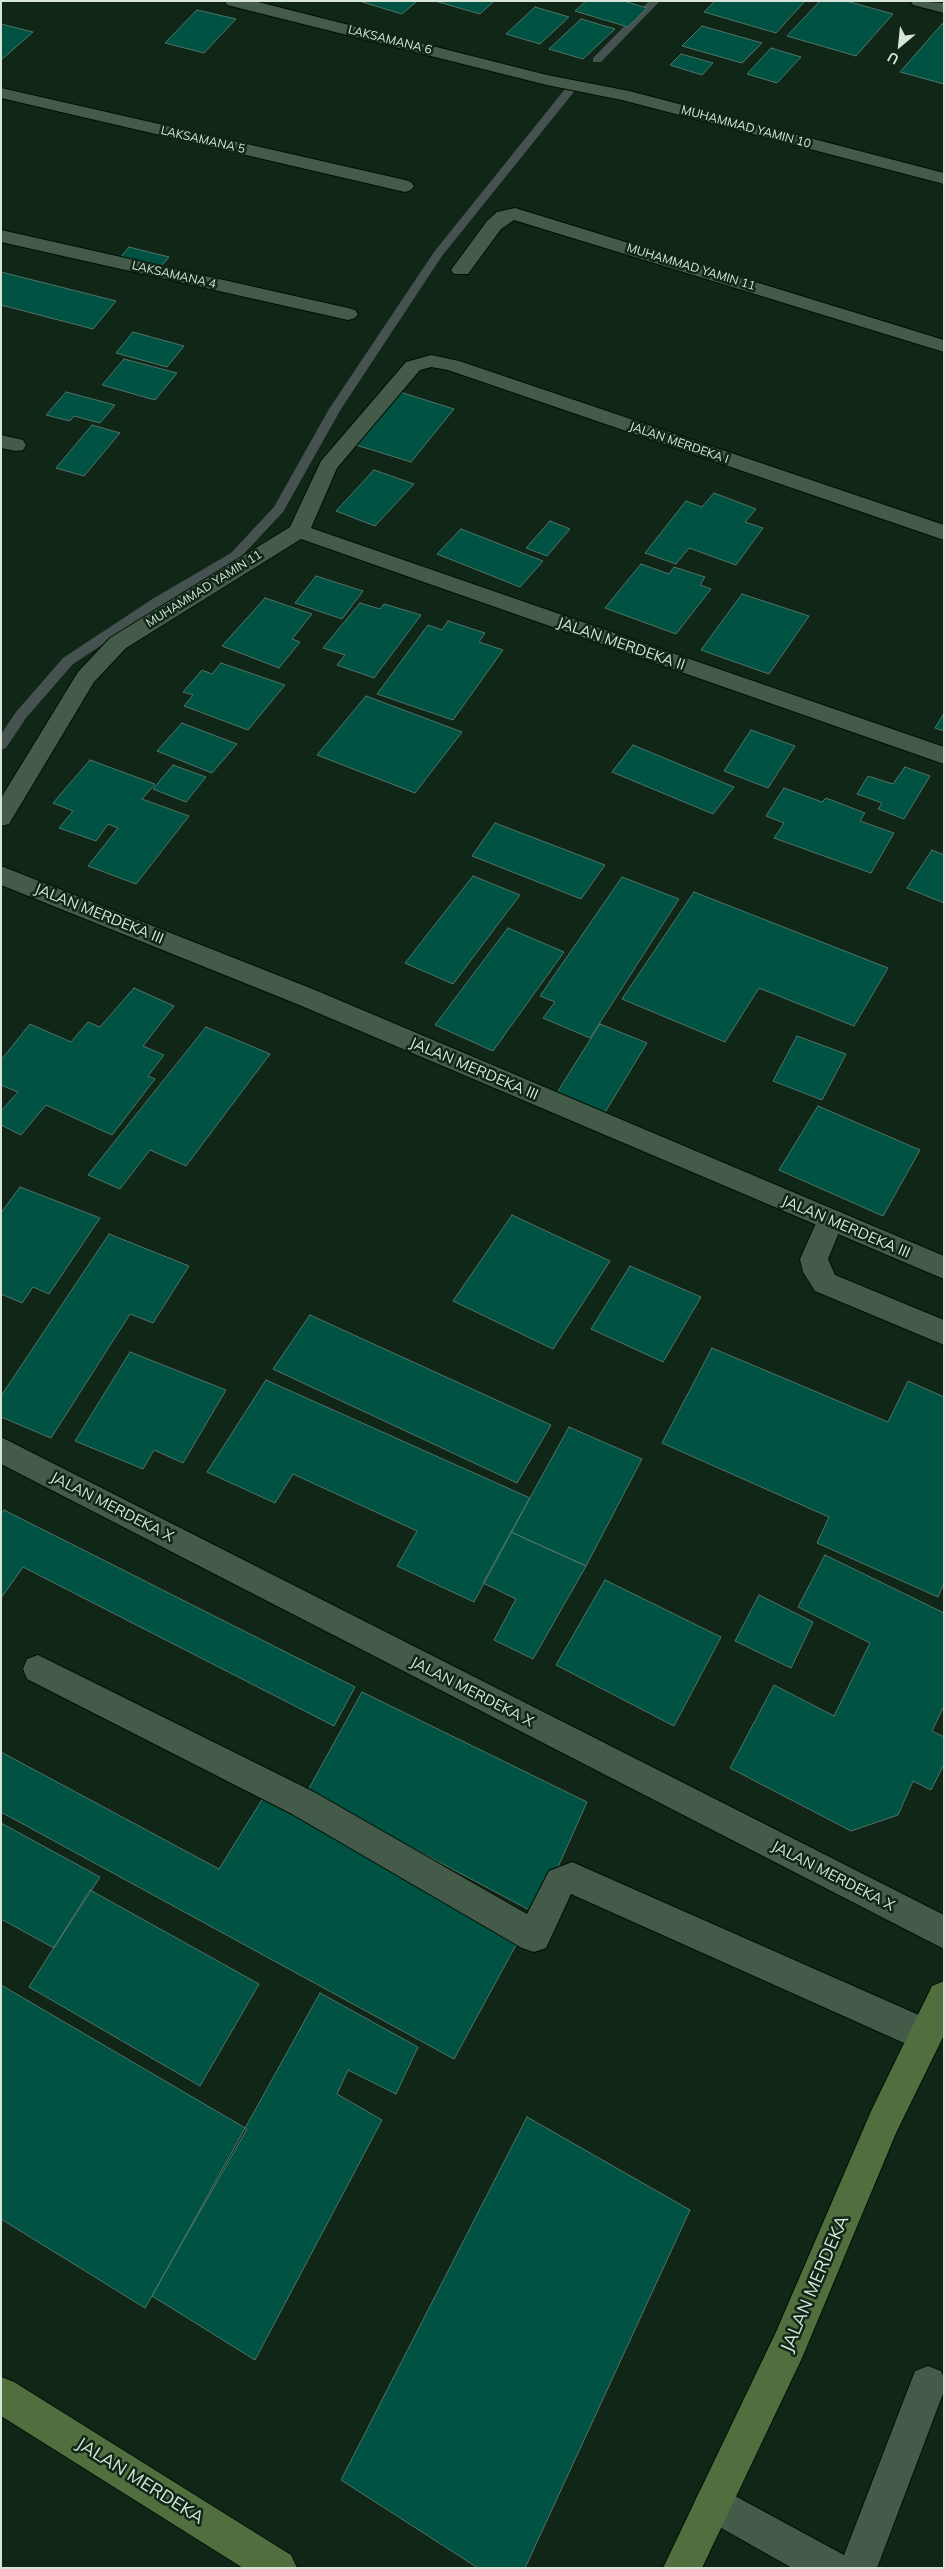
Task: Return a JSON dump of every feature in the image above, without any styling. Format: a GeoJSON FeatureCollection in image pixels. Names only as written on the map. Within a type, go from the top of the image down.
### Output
{"type":"FeatureCollection","features":[{"type":"Feature","properties":{"kind":"main road","name":"JALAN MERDEKA"},"geometry":{"type":"LineString","coordinates":[[682,2568],[789,2345],[884,2121],[944,1998]]}},
{"type":"Feature","properties":{"kind":"main road","name":"JALAN MERDEKA"},"geometry":{"type":"LineString","coordinates":[[1,2395],[278,2568]]}},
{"type":"Feature","properties":{"kind":"street","name":"LAKSAMANA 6"},"geometry":{"type":"LineString","coordinates":[[233,1],[547,80]]}},
{"type":"Feature","properties":{"kind":"street"},"geometry":{"type":"LineString","coordinates":[[919,1],[944,8]]}},
{"type":"Feature","properties":{"kind":"street","name":"MUHAMMAD YAMIN 10"},"geometry":{"type":"LineString","coordinates":[[547,80],[623,95],[944,179]]}},
{"type":"Feature","properties":{"kind":"street","name":"LAKSAMANA 5"},"geometry":{"type":"LineString","coordinates":[[1,93],[405,186]]}},
{"type":"Feature","properties":{"kind":"street","name":"MUHAMMAD YAMIN 11"},"geometry":{"type":"LineString","coordinates":[[461,270],[494,225],[504,216],[515,214],[944,346]]}},
{"type":"Feature","properties":{"kind":"street","name":"LAKSAMANA 4"},"geometry":{"type":"LineString","coordinates":[[1,236],[348,314]]}},
{"type":"Feature","properties":{"kind":"street","name":"JALAN MERDEKA I"},"geometry":{"type":"LineString","coordinates":[[299,531],[328,466],[412,366],[432,362],[452,365],[944,533]]}},
{"type":"Feature","properties":{"kind":"street","name":"MUHAMMAD YAMIN 11"},"geometry":{"type":"LineString","coordinates":[[1,818],[86,677],[118,643],[299,531]]}},
{"type":"Feature","properties":{"kind":"street","name":"JALAN MERDEKA II"},"geometry":{"type":"LineString","coordinates":[[299,531],[944,756]]}},
{"type":"Feature","properties":{"kind":"street","name":"JALAN MERDEKA III"},"geometry":{"type":"LineString","coordinates":[[1,875],[306,997],[944,1268]]}},
{"type":"Feature","properties":{"kind":"street"},"geometry":{"type":"LineString","coordinates":[[832,1220],[814,1259],[817,1272],[825,1282],[944,1333]]}},
{"type":"Feature","properties":{"kind":"street","name":"JALAN MERDEKA X"},"geometry":{"type":"LineString","coordinates":[[1,1450],[944,1933]]}},
{"type":"Feature","properties":{"kind":"street"},"geometry":{"type":"LineString","coordinates":[[38,1669],[303,1804],[534,1936],[560,1882],[572,1878],[925,2036]]}},
{"type":"Feature","properties":{"kind":"street"},"geometry":{"type":"LineString","coordinates":[[858,2568],[928,2384]]}},
{"type":"Feature","properties":{"kind":"street"},"geometry":{"type":"LineString","coordinates":[[713,2503],[830,2568]]}},
{"type":"Feature","properties":{"kind":"building"},"geometry":{"type":"Polygon","coordinates":[[[359,1],[417,1],[402,14],[359,1]]]}},
{"type":"Feature","properties":{"kind":"building"},"geometry":{"type":"Polygon","coordinates":[[[435,1],[494,1],[480,14],[435,1]]]}},
{"type":"Feature","properties":{"kind":"building"},"geometry":{"type":"Polygon","coordinates":[[[586,1],[624,1],[647,8],[628,27],[575,11],[586,1]]]}},
{"type":"Feature","properties":{"kind":"building"},"geometry":{"type":"Polygon","coordinates":[[[715,1],[805,1],[776,33],[704,12],[715,1]]]}},
{"type":"Feature","properties":{"kind":"building"},"geometry":{"type":"Polygon","coordinates":[[[820,1],[846,1],[893,14],[856,56],[787,36],[820,1]]]}},
{"type":"Feature","properties":{"kind":"building"},"geometry":{"type":"Polygon","coordinates":[[[535,7],[569,17],[540,44],[506,34],[535,7]]]}},
{"type":"Feature","properties":{"kind":"building"},"geometry":{"type":"Polygon","coordinates":[[[197,10],[236,19],[204,53],[165,43],[197,10]]]}},
{"type":"Feature","properties":{"kind":"building"},"geometry":{"type":"Polygon","coordinates":[[[581,19],[615,29],[583,59],[549,49],[581,19]]]}},
{"type":"Feature","properties":{"kind":"building"},"geometry":{"type":"Polygon","coordinates":[[[1,24],[33,32],[1,60],[1,24]]]}},
{"type":"Feature","properties":{"kind":"building"},"geometry":{"type":"Polygon","coordinates":[[[944,24],[944,84],[900,72],[944,24]]]}},
{"type":"Feature","properties":{"kind":"building"},"geometry":{"type":"Polygon","coordinates":[[[702,26],[762,43],[742,63],[682,46],[702,26]]]}},
{"type":"Feature","properties":{"kind":"building"},"geometry":{"type":"Polygon","coordinates":[[[771,48],[801,57],[777,83],[747,74],[771,48]]]}},
{"type":"Feature","properties":{"kind":"building"},"geometry":{"type":"Polygon","coordinates":[[[681,54],[713,63],[702,75],[670,65],[681,54]]]}},
{"type":"Feature","properties":{"kind":"building"},"geometry":{"type":"Polygon","coordinates":[[[129,247],[169,257],[158,270],[118,260],[129,247]]]}},
{"type":"Feature","properties":{"kind":"building"},"geometry":{"type":"Polygon","coordinates":[[[1,272],[116,301],[93,329],[1,305],[1,272]]]}},
{"type":"Feature","properties":{"kind":"building"},"geometry":{"type":"Polygon","coordinates":[[[133,332],[184,346],[167,367],[116,353],[133,332]]]}},
{"type":"Feature","properties":{"kind":"building"},"geometry":{"type":"Polygon","coordinates":[[[124,359],[177,373],[155,400],[102,385],[124,359]]]}},
{"type":"Feature","properties":{"kind":"building"},"geometry":{"type":"Polygon","coordinates":[[[66,392],[115,405],[100,423],[74,416],[70,421],[46,415],[66,392]]]}},
{"type":"Feature","properties":{"kind":"building"},"geometry":{"type":"Polygon","coordinates":[[[400,392],[454,409],[411,462],[356,445],[400,392]]]}},
{"type":"Feature","properties":{"kind":"building"},"geometry":{"type":"Polygon","coordinates":[[[92,425],[120,433],[84,476],[56,468],[92,425]]]}},
{"type":"Feature","properties":{"kind":"building"},"geometry":{"type":"Polygon","coordinates":[[[374,470],[414,484],[375,526],[336,511],[374,470]]]}},
{"type":"Feature","properties":{"kind":"building"},"geometry":{"type":"Polygon","coordinates":[[[714,493],[756,509],[745,522],[763,528],[736,565],[689,548],[676,564],[645,553],[686,501],[702,507],[714,493]]]}},
{"type":"Feature","properties":{"kind":"building"},"geometry":{"type":"Polygon","coordinates":[[[550,521],[570,529],[547,556],[526,548],[550,521]]]}},
{"type":"Feature","properties":{"kind":"building"},"geometry":{"type":"Polygon","coordinates":[[[461,529],[543,561],[520,587],[437,554],[461,529]]]}},
{"type":"Feature","properties":{"kind":"building"},"geometry":{"type":"Polygon","coordinates":[[[641,564],[669,574],[674,567],[705,577],[700,585],[711,589],[676,634],[605,608],[641,564]]]}},
{"type":"Feature","properties":{"kind":"building"},"geometry":{"type":"Polygon","coordinates":[[[316,576],[363,591],[342,619],[295,603],[316,576]]]}},
{"type":"Feature","properties":{"kind":"building"},"geometry":{"type":"Polygon","coordinates":[[[742,594],[809,616],[769,674],[701,650],[742,594]]]}},
{"type":"Feature","properties":{"kind":"building"},"geometry":{"type":"Polygon","coordinates":[[[265,598],[312,614],[292,639],[300,642],[279,668],[222,646],[265,598]]]}},
{"type":"Feature","properties":{"kind":"building"},"geometry":{"type":"Polygon","coordinates":[[[360,603],[380,609],[384,604],[421,615],[374,678],[337,665],[345,655],[323,648],[360,603]]]}},
{"type":"Feature","properties":{"kind":"building"},"geometry":{"type":"Polygon","coordinates":[[[448,621],[485,633],[479,642],[503,650],[453,720],[377,694],[428,625],[442,630],[448,621]]]}},
{"type":"Feature","properties":{"kind":"building"},"geometry":{"type":"Polygon","coordinates":[[[221,663],[285,685],[248,730],[184,706],[193,695],[183,692],[202,670],[212,674],[221,663]]]}},
{"type":"Feature","properties":{"kind":"building"},"geometry":{"type":"Polygon","coordinates":[[[366,696],[462,732],[415,793],[317,755],[366,696]]]}},
{"type":"Feature","properties":{"kind":"building"},"geometry":{"type":"Polygon","coordinates":[[[944,713],[944,731],[935,728],[944,713]]]}},
{"type":"Feature","properties":{"kind":"building"},"geometry":{"type":"Polygon","coordinates":[[[182,723],[237,744],[212,773],[157,751],[182,723]]]}},
{"type":"Feature","properties":{"kind":"building"},"geometry":{"type":"Polygon","coordinates":[[[751,730],[795,746],[768,788],[724,771],[751,730]]]}},
{"type":"Feature","properties":{"kind":"building"},"geometry":{"type":"Polygon","coordinates":[[[633,745],[734,787],[713,814],[612,772],[633,745]]]}},
{"type":"Feature","properties":{"kind":"building"},"geometry":{"type":"Polygon","coordinates":[[[90,760],[155,784],[142,799],[189,816],[136,884],[88,866],[118,828],[108,824],[96,841],[59,828],[73,811],[53,803],[90,760]]]}},
{"type":"Feature","properties":{"kind":"building"},"geometry":{"type":"Polygon","coordinates":[[[173,765],[206,777],[186,802],[153,789],[173,765]]]}},
{"type":"Feature","properties":{"kind":"building"},"geometry":{"type":"Polygon","coordinates":[[[905,767],[930,776],[904,819],[878,809],[882,803],[857,794],[868,776],[893,784],[905,767]]]}},
{"type":"Feature","properties":{"kind":"building"},"geometry":{"type":"Polygon","coordinates":[[[784,788],[822,802],[826,798],[865,813],[860,821],[894,833],[871,873],[774,838],[784,823],[766,816],[784,788]]]}},
{"type":"Feature","properties":{"kind":"building"},"geometry":{"type":"Polygon","coordinates":[[[495,823],[605,865],[581,899],[472,856],[495,823]]]}},
{"type":"Feature","properties":{"kind":"building"},"geometry":{"type":"Polygon","coordinates":[[[932,850],[944,855],[944,903],[907,888],[932,850]]]}},
{"type":"Feature","properties":{"kind":"building"},"geometry":{"type":"Polygon","coordinates":[[[473,876],[520,895],[453,984],[405,963],[473,876]]]}},
{"type":"Feature","properties":{"kind":"building"},"geometry":{"type":"Polygon","coordinates":[[[622,877],[679,899],[590,1038],[543,1018],[555,1002],[540,996],[622,877]]]}},
{"type":"Feature","properties":{"kind":"building"},"geometry":{"type":"Polygon","coordinates":[[[694,892],[888,968],[854,1026],[759,988],[725,1042],[622,999],[694,892]]]}},
{"type":"Feature","properties":{"kind":"building"},"geometry":{"type":"Polygon","coordinates":[[[508,928],[564,952],[493,1051],[435,1025],[508,928]]]}},
{"type":"Feature","properties":{"kind":"building"},"geometry":{"type":"Polygon","coordinates":[[[134,988],[174,1006],[143,1046],[164,1055],[148,1076],[155,1079],[112,1135],[46,1105],[21,1135],[1,1125],[1,1111],[18,1092],[1,1085],[1,1060],[30,1024],[71,1042],[88,1022],[100,1027],[134,988]]]}},
{"type":"Feature","properties":{"kind":"building"},"geometry":{"type":"Polygon","coordinates":[[[600,1024],[647,1043],[601,1119],[553,1099],[600,1024]]]}},
{"type":"Feature","properties":{"kind":"building"},"geometry":{"type":"Polygon","coordinates":[[[206,1027],[270,1054],[186,1166],[150,1150],[120,1189],[88,1175],[206,1027]]]}},
{"type":"Feature","properties":{"kind":"building"},"geometry":{"type":"Polygon","coordinates":[[[797,1036],[846,1054],[822,1100],[773,1081],[797,1036]]]}},
{"type":"Feature","properties":{"kind":"building"},"geometry":{"type":"Polygon","coordinates":[[[818,1106],[920,1150],[883,1216],[779,1170],[818,1106]]]}},
{"type":"Feature","properties":{"kind":"building"},"geometry":{"type":"Polygon","coordinates":[[[20,1187],[100,1218],[49,1294],[33,1287],[22,1303],[1,1294],[1,1213],[20,1187]]]}},
{"type":"Feature","properties":{"kind":"building"},"geometry":{"type":"Polygon","coordinates":[[[512,1215],[610,1261],[553,1349],[453,1301],[512,1215]]]}},
{"type":"Feature","properties":{"kind":"building"},"geometry":{"type":"Polygon","coordinates":[[[109,1234],[189,1266],[153,1323],[130,1314],[51,1438],[1,1417],[1,1396],[109,1234]]]}},
{"type":"Feature","properties":{"kind":"building"},"geometry":{"type":"Polygon","coordinates":[[[630,1266],[701,1297],[663,1362],[591,1329],[630,1266]]]}},
{"type":"Feature","properties":{"kind":"building"},"geometry":{"type":"Polygon","coordinates":[[[310,1315],[551,1425],[517,1483],[273,1369],[310,1315]]]}},
{"type":"Feature","properties":{"kind":"building"},"geometry":{"type":"Polygon","coordinates":[[[712,1348],[888,1422],[908,1381],[944,1397],[944,1583],[938,1597],[817,1543],[829,1517],[662,1443],[712,1348]]]}},
{"type":"Feature","properties":{"kind":"building"},"geometry":{"type":"Polygon","coordinates":[[[130,1352],[226,1390],[183,1463],[154,1450],[143,1469],[75,1441],[130,1352]]]}},
{"type":"Feature","properties":{"kind":"building"},"geometry":{"type":"Polygon","coordinates":[[[266,1380],[530,1498],[474,1602],[397,1566],[417,1531],[293,1474],[275,1503],[207,1472],[266,1380]]]}},
{"type":"Feature","properties":{"kind":"building"},"geometry":{"type":"Polygon","coordinates":[[[569,1427],[642,1459],[586,1566],[511,1532],[569,1427]]]}},
{"type":"Feature","properties":{"kind":"building"},"geometry":{"type":"Polygon","coordinates":[[[4,1510],[355,1687],[334,1726],[23,1567],[1,1598],[1,1514],[4,1510]]]}},
{"type":"Feature","properties":{"kind":"building"},"geometry":{"type":"Polygon","coordinates":[[[511,1532],[586,1566],[533,1659],[494,1640],[516,1599],[483,1583],[511,1532]]]}},
{"type":"Feature","properties":{"kind":"building"},"geometry":{"type":"Polygon","coordinates":[[[825,1555],[944,1613],[944,1706],[932,1731],[944,1737],[944,1764],[931,1790],[913,1781],[898,1815],[851,1831],[730,1768],[774,1685],[834,1716],[870,1643],[798,1607],[825,1555]]]}},
{"type":"Feature","properties":{"kind":"building"},"geometry":{"type":"Polygon","coordinates":[[[605,1580],[721,1637],[674,1726],[556,1665],[605,1580]]]}},
{"type":"Feature","properties":{"kind":"building"},"geometry":{"type":"Polygon","coordinates":[[[759,1595],[813,1622],[791,1668],[735,1641],[759,1595]]]}},
{"type":"Feature","properties":{"kind":"building"},"geometry":{"type":"Polygon","coordinates":[[[362,1692],[587,1802],[537,1914],[307,1792],[362,1692]]]}},
{"type":"Feature","properties":{"kind":"building"},"geometry":{"type":"Polygon","coordinates":[[[1,1752],[219,1869],[263,1798],[522,1934],[454,2059],[1,1812],[1,1752]]]}},
{"type":"Feature","properties":{"kind":"building"},"geometry":{"type":"Polygon","coordinates":[[[1,1823],[100,1877],[54,1948],[1,1919],[1,1823]]]}},
{"type":"Feature","properties":{"kind":"building"},"geometry":{"type":"Polygon","coordinates":[[[90,1890],[259,1984],[200,2086],[29,1987],[90,1890]]]}},
{"type":"Feature","properties":{"kind":"building"},"geometry":{"type":"Polygon","coordinates":[[[1,1985],[247,2129],[145,2308],[1,2219],[1,1985]]]}},
{"type":"Feature","properties":{"kind":"building"},"geometry":{"type":"Polygon","coordinates":[[[320,1993],[418,2047],[396,2094],[348,2070],[337,2094],[382,2120],[255,2360],[152,2296],[320,1993]]]}},
{"type":"Feature","properties":{"kind":"building"},"geometry":{"type":"Polygon","coordinates":[[[527,2117],[690,2210],[525,2568],[478,2568],[341,2480],[527,2117]]]}},
{"type":"Feature","properties":{"kind":"waterway"},"geometry":{"type":"LineString","coordinates":[[597,60],[655,1]]}},
{"type":"Feature","properties":{"kind":"waterway"},"geometry":{"type":"LineString","coordinates":[[1,745],[21,715],[68,661],[159,601],[235,556],[253,539],[279,509],[335,409],[438,254],[569,91]]}}]}
